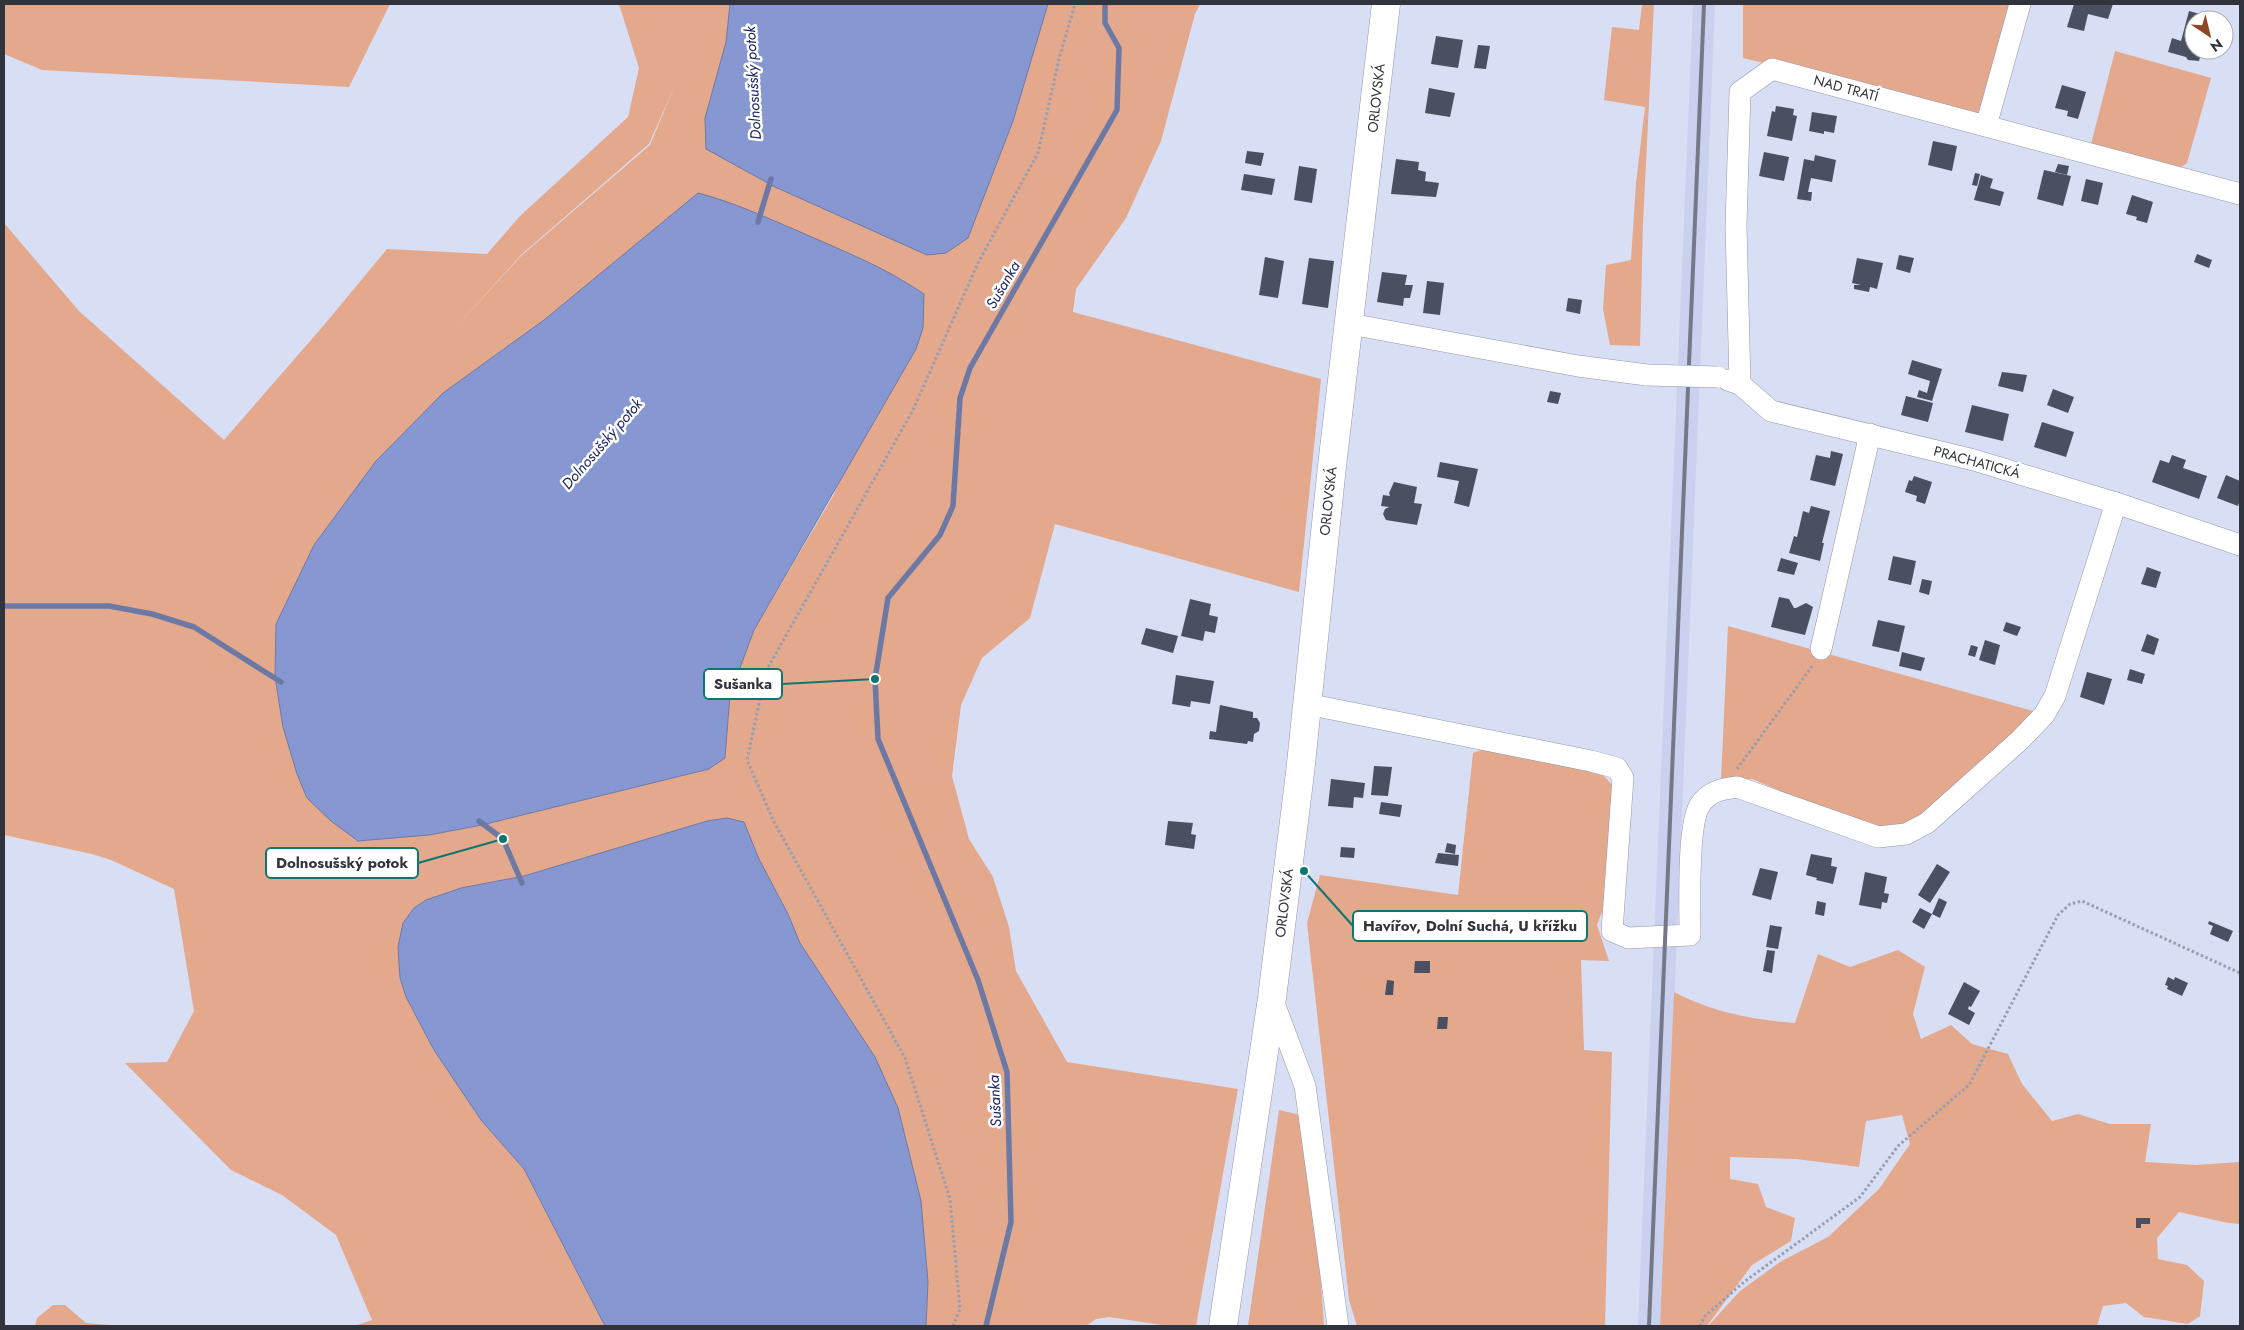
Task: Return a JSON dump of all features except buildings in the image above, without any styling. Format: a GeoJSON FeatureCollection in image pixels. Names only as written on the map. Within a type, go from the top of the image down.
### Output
{"type":"FeatureCollection","features":[{"type":"Feature","properties":{"kind":"main road","name":"ORLOVSKÁ"},"geometry":{"type":"LineString","coordinates":[[1223,1326],[1272,998],[1386,4]]}},
{"type":"Feature","properties":{"kind":"street"},"geometry":{"type":"LineString","coordinates":[[1986,126],[2020,4]]}},
{"type":"Feature","properties":{"kind":"street","name":"NAD TRATÍ"},"geometry":{"type":"LineString","coordinates":[[1740,384],[1736,226],[1740,92],[1772,68],[2240,194]]}},
{"type":"Feature","properties":{"kind":"street","name":"PRACHATICKÁ"},"geometry":{"type":"LineString","coordinates":[[1350,324],[1578,366],[1647,375],[1718,377],[1740,384],[1771,411],[1974,460],[2116,503],[2240,545]]}},
{"type":"Feature","properties":{"kind":"street"},"geometry":{"type":"LineString","coordinates":[[1820,649],[1870,434]]}},
{"type":"Feature","properties":{"kind":"street"},"geometry":{"type":"LineString","coordinates":[[1307,704],[1591,761],[1617,768],[1623,778],[1612,932],[1628,938],[1690,935],[1692,836],[1699,805],[1716,790],[1737,787],[1878,837],[1906,834],[1927,823],[2020,740],[2044,715],[2055,696],[2116,503]]}},
{"type":"Feature","properties":{"kind":"street","name":"ORLOVSKÁ"},"geometry":{"type":"LineString","coordinates":[[1272,998],[1305,1086],[1338,1326]]}},
{"type":"Feature","properties":{"kind":"path"},"geometry":{"type":"LineString","coordinates":[[953,1326],[960,1309],[950,1199],[905,1058],[774,822],[746,760],[766,671],[913,410],[978,264],[1038,153],[1075,4]]}},
{"type":"Feature","properties":{"kind":"path"},"geometry":{"type":"LineString","coordinates":[[1722,789],[1818,659],[1820,649]]}},
{"type":"Feature","properties":{"kind":"path"},"geometry":{"type":"LineString","coordinates":[[1700,1326],[1705,1316],[1744,1282],[1860,1196],[1898,1146],[1970,1085],[2058,915],[2070,904],[2082,901],[2240,973]]}},
{"type":"Feature","properties":{"kind":"shaded area"},"geometry":{"type":"Polygon","coordinates":[[[4,4],[390,4],[349,87],[42,70],[4,54],[4,4]]]}},
{"type":"Feature","properties":{"kind":"shaded area"},"geometry":{"type":"Polygon","coordinates":[[[619,4],[730,4],[726,42],[705,118],[968,238],[1013,121],[1048,4],[1200,4],[1195,14],[1161,141],[1126,218],[1076,289],[1073,312],[1321,379],[1299,592],[1055,524],[1030,618],[982,658],[961,705],[952,776],[969,839],[993,877],[1009,927],[1016,971],[1067,1062],[1238,1089],[1196,1326],[1168,1326],[1109,1317],[1096,1319],[1086,1326],[926,1326],[928,1282],[875,1057],[800,943],[788,914],[759,859],[727,818],[707,821],[524,876],[461,888],[414,908],[403,923],[399,947],[400,978],[406,997],[434,1050],[481,1120],[524,1169],[605,1326],[354,1326],[372,1320],[336,1235],[282,1195],[231,1170],[125,1063],[167,1062],[194,1011],[174,889],[111,860],[92,854],[4,835],[4,223],[79,311],[224,440],[387,249],[487,254],[520,216],[628,117],[639,68],[619,4]],[[675,85],[649,144],[521,255],[446,338],[521,256],[650,145],[675,85]],[[678,210],[544,320],[443,393],[376,461],[314,545],[276,624],[275,677],[283,727],[297,774],[358,841],[429,835],[482,825],[709,769],[725,758],[730,695],[754,630],[833,496],[924,294],[903,280],[852,254],[678,210]]]}},
{"type":"Feature","properties":{"kind":"shaded area"},"geometry":{"type":"Polygon","coordinates":[[[1642,4],[1654,4],[1643,223],[1640,346],[1610,345],[1603,309],[1606,265],[1631,260],[1636,183],[1645,107],[1604,100],[1612,27],[1639,30],[1642,4]]]}},
{"type":"Feature","properties":{"kind":"shaded area"},"geometry":{"type":"Polygon","coordinates":[[[1693,4],[1715,4],[1677,937],[1660,1326],[1638,1326],[1693,4]]]}},
{"type":"Feature","properties":{"kind":"shaded area"},"geometry":{"type":"Polygon","coordinates":[[[1743,4],[2011,4],[1982,116],[1743,58],[1743,4]]]}},
{"type":"Feature","properties":{"kind":"shaded area"},"geometry":{"type":"Polygon","coordinates":[[[2115,51],[2211,78],[2187,163],[2177,170],[2091,144],[2115,51]]]}},
{"type":"Feature","properties":{"kind":"shaded area"},"geometry":{"type":"Polygon","coordinates":[[[1728,626],[2040,713],[1921,820],[1873,830],[1752,779],[1721,780],[1728,626]]]}},
{"type":"Feature","properties":{"kind":"shaded area"},"geometry":{"type":"Polygon","coordinates":[[[1481,750],[1598,770],[1617,790],[1617,873],[1597,925],[1609,961],[1581,960],[1584,1050],[1612,1052],[1605,1326],[1357,1326],[1349,1300],[1307,923],[1320,875],[1458,895],[1473,753],[1481,750]]]}},
{"type":"Feature","properties":{"kind":"shaded area"},"geometry":{"type":"Polygon","coordinates":[[[1898,950],[1925,967],[1913,1014],[1921,1039],[1951,1025],[1972,1044],[2008,1054],[2022,1084],[2052,1121],[2078,1114],[2110,1124],[2151,1124],[2145,1162],[2196,1165],[2240,1162],[2240,1224],[2179,1212],[2157,1238],[2158,1259],[2187,1265],[2204,1281],[2200,1316],[2188,1324],[2144,1317],[2126,1303],[2103,1306],[2097,1326],[1708,1326],[1740,1291],[1780,1262],[1828,1237],[1879,1189],[1910,1144],[1902,1115],[1866,1121],[1859,1167],[1796,1159],[1730,1157],[1730,1179],[1758,1184],[1766,1207],[1795,1218],[1791,1241],[1752,1265],[1707,1326],[1660,1326],[1674,992],[1703,1005],[1733,1014],[1795,1023],[1818,954],[1850,967],[1898,950]]]}},
{"type":"Feature","properties":{"kind":"shaded area"},"geometry":{"type":"Polygon","coordinates":[[[1279,1110],[1309,1117],[1324,1326],[1248,1326],[1279,1110]]]}},
{"type":"Feature","properties":{"kind":"shaded area"},"geometry":{"type":"Polygon","coordinates":[[[53,1305],[65,1305],[86,1323],[121,1326],[35,1326],[37,1318],[53,1305]]]}},
{"type":"Feature","properties":{"kind":"water"},"geometry":{"type":"Polygon","coordinates":[[[730,4],[1048,4],[1013,121],[968,238],[946,253],[927,255],[775,187],[706,149],[705,118],[726,42],[730,4]]]}},
{"type":"Feature","properties":{"kind":"water"},"geometry":{"type":"Polygon","coordinates":[[[698,193],[749,210],[846,252],[894,275],[924,294],[923,328],[916,349],[754,630],[730,695],[725,758],[709,769],[482,825],[429,835],[358,841],[331,821],[307,798],[297,774],[283,727],[275,677],[276,624],[314,545],[376,461],[443,393],[544,320],[698,193]]]}},
{"type":"Feature","properties":{"kind":"water"},"geometry":{"type":"Polygon","coordinates":[[[727,818],[744,822],[759,859],[788,914],[800,943],[875,1057],[898,1108],[921,1201],[928,1282],[926,1326],[605,1326],[524,1169],[481,1120],[434,1050],[406,997],[400,978],[398,947],[403,923],[414,908],[426,900],[461,888],[524,876],[707,821],[727,818]]]}},
{"type":"Feature","properties":{"kind":"waterway","name":"Sušanka"},"geometry":{"type":"LineString","coordinates":[[986,1326],[1011,1222],[1007,1072],[978,980],[878,739],[875,679],[888,598],[940,535],[953,506],[960,398],[970,368],[1117,110],[1119,48],[1105,23],[1105,4]]}},
{"type":"Feature","properties":{"kind":"waterway","name":"Dolnosušský potok"},"geometry":{"type":"LineString","coordinates":[[758,222],[771,179]]}},
{"type":"Feature","properties":{"kind":"waterway"},"geometry":{"type":"LineString","coordinates":[[4,606],[109,606],[152,614],[194,627],[281,682]]}},
{"type":"Feature","properties":{"kind":"waterway","name":"Dolnosušský potok"},"geometry":{"type":"LineString","coordinates":[[479,821],[503,839],[522,883]]}},
{"type":"Feature","properties":{"kind":"railway"},"geometry":{"type":"LineString","coordinates":[[1649,1326],[1704,4]]}},
{"type":"Feature","properties":{"kind":"place","name":"Sušanka"},"geometry":{"type":"Point","coordinates":[875,679]}},
{"type":"Feature","properties":{"kind":"place","name":"Dolnosušský potok"},"geometry":{"type":"Point","coordinates":[503,839]}},
{"type":"Feature","properties":{"kind":"place","name":"Havířov, Dolní Suchá, U křížku"},"geometry":{"type":"Point","coordinates":[1304,871]}}]}
